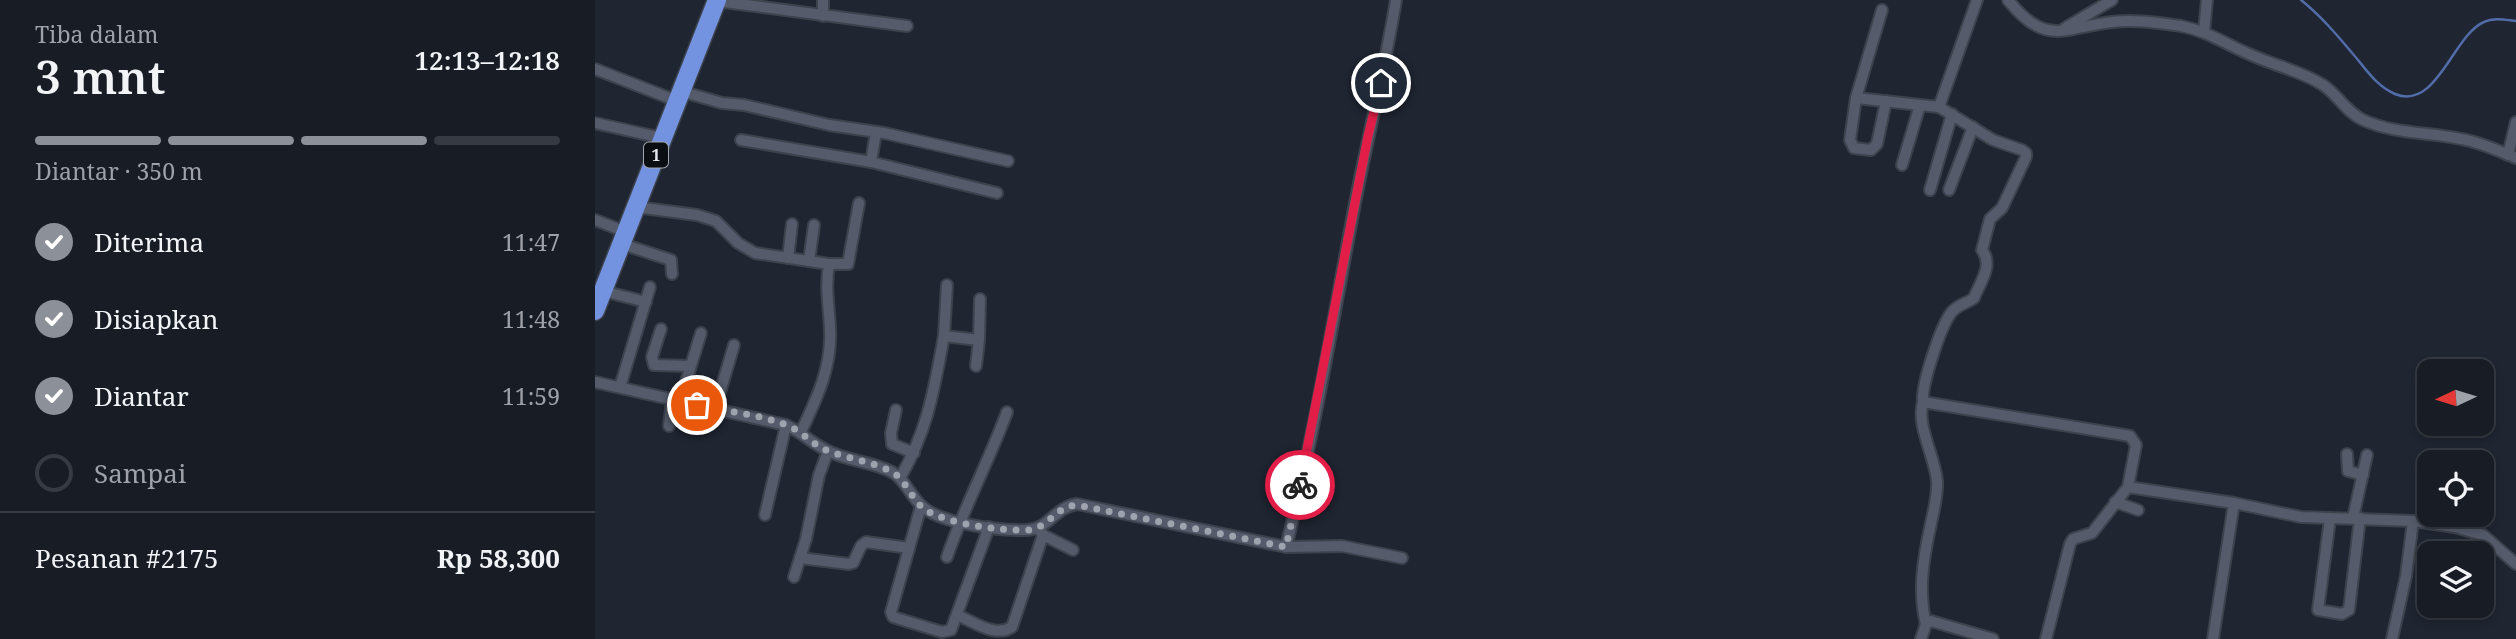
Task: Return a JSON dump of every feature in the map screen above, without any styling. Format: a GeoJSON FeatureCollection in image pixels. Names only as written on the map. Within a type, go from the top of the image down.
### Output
{"type":"FeatureCollection","features":[{"type":"Feature","properties":{"kind":"highway","name":"1"},"geometry":{"type":"LineString","coordinates":[[606,299],[624,238],[716,1]]}},
{"type":"Feature","properties":{"kind":"street"},"geometry":{"type":"LineString","coordinates":[[823,0],[823,16]]}},
{"type":"Feature","properties":{"kind":"street"},"geometry":{"type":"LineString","coordinates":[[1286,547],[1316,413],[1396,0]]}},
{"type":"Feature","properties":{"kind":"street"},"geometry":{"type":"LineString","coordinates":[[1939,107],[1977,0]]}},
{"type":"Feature","properties":{"kind":"street"},"geometry":{"type":"LineString","coordinates":[[2008,0],[2022,16],[2038,26],[2056,32],[2111,22],[2134,21],[2204,32],[2324,86],[2361,119],[2413,133],[2465,139],[2512,157],[2516,122]]}},
{"type":"Feature","properties":{"kind":"street"},"geometry":{"type":"LineString","coordinates":[[2056,32],[2112,0]]}},
{"type":"Feature","properties":{"kind":"street"},"geometry":{"type":"LineString","coordinates":[[2204,32],[2207,0]]}},
{"type":"Feature","properties":{"kind":"street"},"geometry":{"type":"LineString","coordinates":[[716,1],[907,26]]}},
{"type":"Feature","properties":{"kind":"street"},"geometry":{"type":"LineString","coordinates":[[1882,10],[1856,98],[1850,141],[1854,148],[1871,150],[1877,144],[1887,101]]}},
{"type":"Feature","properties":{"kind":"street"},"geometry":{"type":"LineString","coordinates":[[595,69],[678,96],[876,132],[1008,161]]}},
{"type":"Feature","properties":{"kind":"street"},"geometry":{"type":"LineString","coordinates":[[1856,98],[1939,107],[1993,140],[2026,153],[2002,208],[1990,219],[1982,250],[1988,258],[1988,264],[1974,298],[1960,303],[1946,321],[1923,387],[1921,408],[1937,481],[1922,575],[1926,624],[1921,639]]}},
{"type":"Feature","properties":{"kind":"street"},"geometry":{"type":"LineString","coordinates":[[1902,165],[1920,105]]}},
{"type":"Feature","properties":{"kind":"street"},"geometry":{"type":"LineString","coordinates":[[1930,190],[1952,114]]}},
{"type":"Feature","properties":{"kind":"street"},"geometry":{"type":"LineString","coordinates":[[595,123],[662,138]]}},
{"type":"Feature","properties":{"kind":"street"},"geometry":{"type":"LineString","coordinates":[[1949,190],[1973,127]]}},
{"type":"Feature","properties":{"kind":"street"},"geometry":{"type":"LineString","coordinates":[[871,162],[876,132]]}},
{"type":"Feature","properties":{"kind":"street"},"geometry":{"type":"LineString","coordinates":[[741,140],[871,162],[997,193]]}},
{"type":"Feature","properties":{"kind":"street"},"geometry":{"type":"LineString","coordinates":[[636,207],[716,220],[745,249],[755,253],[829,264],[848,264],[859,203]]}},
{"type":"Feature","properties":{"kind":"street"},"geometry":{"type":"LineString","coordinates":[[595,220],[624,238],[671,260],[672,274]]}},
{"type":"Feature","properties":{"kind":"street"},"geometry":{"type":"LineString","coordinates":[[788,258],[792,224]]}},
{"type":"Feature","properties":{"kind":"street"},"geometry":{"type":"LineString","coordinates":[[809,261],[814,225]]}},
{"type":"Feature","properties":{"kind":"street"},"geometry":{"type":"LineString","coordinates":[[801,432],[823,386],[828,364],[830,330],[826,293],[829,264]]}},
{"type":"Feature","properties":{"kind":"street"},"geometry":{"type":"LineString","coordinates":[[900,478],[914,453],[930,407],[944,336],[947,285]]}},
{"type":"Feature","properties":{"kind":"street"},"geometry":{"type":"LineString","coordinates":[[620,387],[650,286]]}},
{"type":"Feature","properties":{"kind":"street"},"geometry":{"type":"LineString","coordinates":[[606,299],[646,302]]}},
{"type":"Feature","properties":{"kind":"street"},"geometry":{"type":"LineString","coordinates":[[976,366],[981,299]]}},
{"type":"Feature","properties":{"kind":"street"},"geometry":{"type":"LineString","coordinates":[[661,329],[652,356],[655,365],[690,366]]}},
{"type":"Feature","properties":{"kind":"street"},"geometry":{"type":"LineString","coordinates":[[669,426],[701,333]]}},
{"type":"Feature","properties":{"kind":"street"},"geometry":{"type":"LineString","coordinates":[[944,336],[979,340]]}},
{"type":"Feature","properties":{"kind":"street"},"geometry":{"type":"LineString","coordinates":[[715,409],[734,345]]}},
{"type":"Feature","properties":{"kind":"street"},"geometry":{"type":"LineString","coordinates":[[595,382],[786,425],[828,451],[892,472],[900,478],[921,506],[944,518],[989,527],[1040,532],[1073,550]]}},
{"type":"Feature","properties":{"kind":"street"},"geometry":{"type":"LineString","coordinates":[[1923,402],[2130,436],[2136,445],[2128,487],[2092,533],[2073,539],[2070,544],[2046,639]]}},
{"type":"Feature","properties":{"kind":"street"},"geometry":{"type":"LineString","coordinates":[[896,410],[891,433],[892,444],[914,453]]}},
{"type":"Feature","properties":{"kind":"street"},"geometry":{"type":"LineString","coordinates":[[947,557],[959,521],[994,448],[1006,412]]}},
{"type":"Feature","properties":{"kind":"street"},"geometry":{"type":"LineString","coordinates":[[765,515],[786,425]]}},
{"type":"Feature","properties":{"kind":"street"},"geometry":{"type":"LineString","coordinates":[[794,577],[819,475],[828,451]]}},
{"type":"Feature","properties":{"kind":"street"},"geometry":{"type":"LineString","coordinates":[[2347,454],[2348,471],[2363,475]]}},
{"type":"Feature","properties":{"kind":"street"},"geometry":{"type":"LineString","coordinates":[[2330,519],[2318,610],[2342,614],[2349,610],[2357,518],[2367,455]]}},
{"type":"Feature","properties":{"kind":"street"},"geometry":{"type":"LineString","coordinates":[[2128,487],[2234,503],[2289,516],[2417,521]]}},
{"type":"Feature","properties":{"kind":"street"},"geometry":{"type":"LineString","coordinates":[[2115,502],[2138,510]]}},
{"type":"Feature","properties":{"kind":"street"},"geometry":{"type":"LineString","coordinates":[[2213,639],[2234,503]]}},
{"type":"Feature","properties":{"kind":"street"},"geometry":{"type":"LineString","coordinates":[[957,615],[997,632],[1012,627],[1040,532],[1065,507],[1085,505],[1286,547],[1342,546],[1402,558]]}},
{"type":"Feature","properties":{"kind":"street"},"geometry":{"type":"LineString","coordinates":[[921,506],[891,615],[947,632],[951,630],[989,527]]}},
{"type":"Feature","properties":{"kind":"street"},"geometry":{"type":"LineString","coordinates":[[2392,639],[2406,576],[2413,521]]}},
{"type":"Feature","properties":{"kind":"street"},"geometry":{"type":"LineString","coordinates":[[2460,527],[2483,534],[2516,564]]}},
{"type":"Feature","properties":{"kind":"street"},"geometry":{"type":"LineString","coordinates":[[800,558],[853,564],[866,541],[909,548]]}},
{"type":"Feature","properties":{"kind":"street"},"geometry":{"type":"LineString","coordinates":[[1926,624],[1936,621],[1993,639]]}},
{"type":"Feature","properties":{"kind":"waterway"},"geometry":{"type":"LineString","coordinates":[[2301,0],[2328,26],[2377,82],[2395,94],[2410,96],[2422,92],[2433,82],[2463,41],[2484,22],[2500,19],[2516,21]]}},
{"type":"Feature","properties":{"kind":"way so far"},"geometry":{"type":"LineString","coordinates":[[697,405],[786,425],[828,451],[892,472],[900,478],[921,506],[931,513],[989,527],[1027,530],[1038,528],[1067,505],[1085,505],[1286,547],[1300,485]]}},
{"type":"Feature","properties":{"kind":"route"},"geometry":{"type":"LineString","coordinates":[[1300,485],[1368,136],[1381,83]]}}]}
